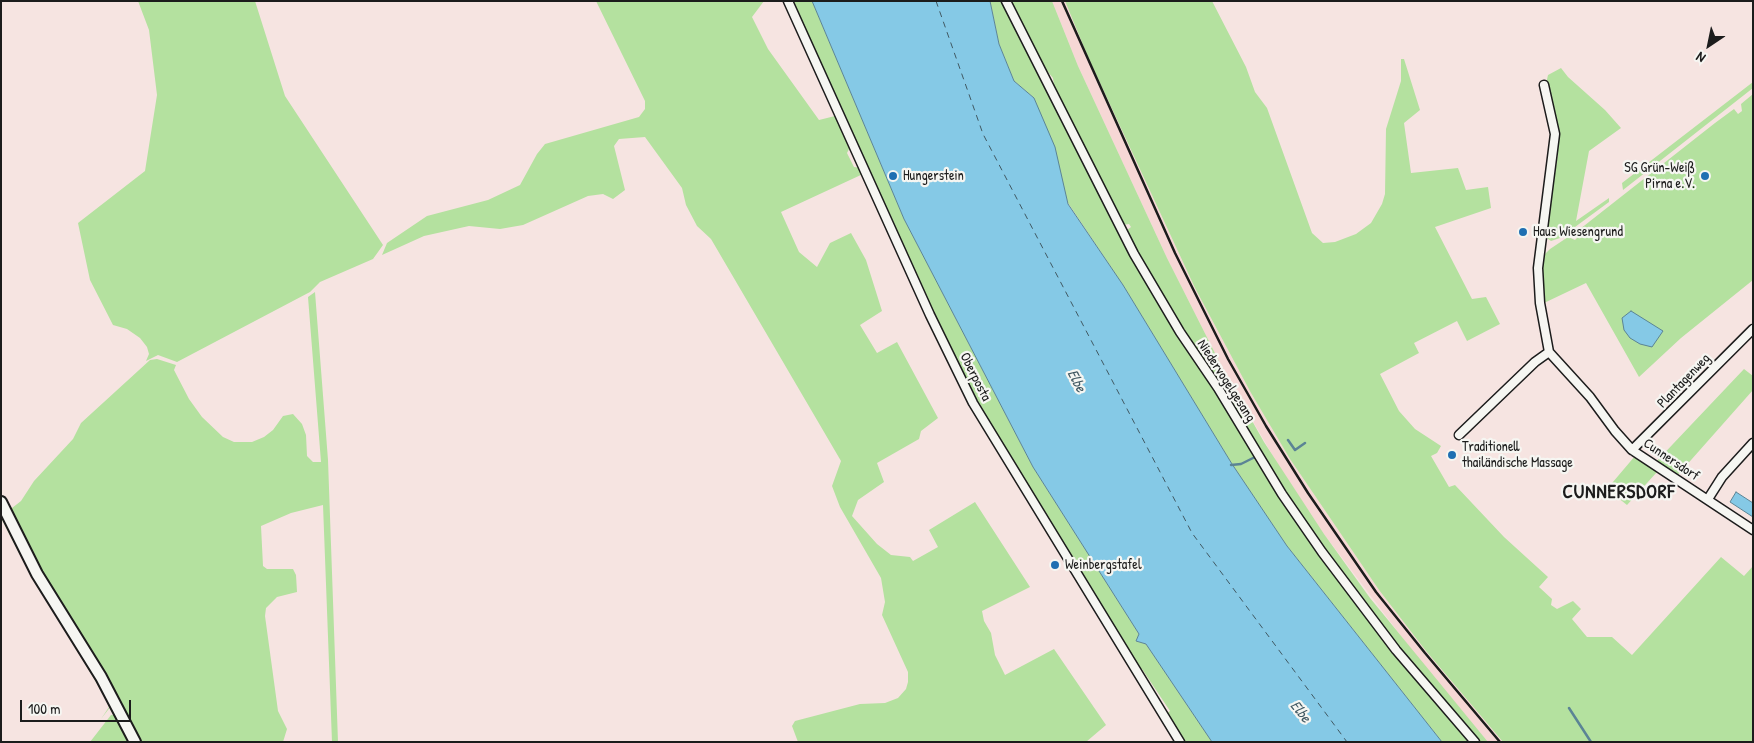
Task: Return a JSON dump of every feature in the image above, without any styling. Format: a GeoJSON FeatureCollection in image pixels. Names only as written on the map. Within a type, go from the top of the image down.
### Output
{"type":"FeatureCollection","features":[{"type":"Feature","properties":{"kind":"street","name":"Oberposta"},"geometry":{"type":"LineString","coordinates":[[788,1],[926,306],[973,403],[1180,742]]}},
{"type":"Feature","properties":{"kind":"street","name":"Niedervogelgesang"},"geometry":{"type":"LineString","coordinates":[[1006,1],[1134,254],[1180,332],[1218,388],[1282,494],[1322,552],[1396,650],[1475,742]]}},
{"type":"Feature","properties":{"kind":"street"},"geometry":{"type":"LineString","coordinates":[[1460,435],[1535,362],[1549,352],[1539,295],[1538,268],[1555,134],[1544,85]]}},
{"type":"Feature","properties":{"kind":"street","name":"Plantagenweg"},"geometry":{"type":"LineString","coordinates":[[1632,450],[1753,329]]}},
{"type":"Feature","properties":{"kind":"street","name":"Cunnersdorf"},"geometry":{"type":"LineString","coordinates":[[1549,352],[1590,397],[1615,431],[1632,450],[1753,530]]}},
{"type":"Feature","properties":{"kind":"street"},"geometry":{"type":"LineString","coordinates":[[1708,500],[1722,477],[1753,443]]}},
{"type":"Feature","properties":{"kind":"street"},"geometry":{"type":"LineString","coordinates":[[1,502],[38,574],[101,677],[135,742]]}},
{"type":"Feature","properties":{"kind":"shaded area"},"geometry":{"type":"Polygon","coordinates":[[[1052,1],[1065,1],[1088,57],[1195,288],[1251,393],[1290,459],[1379,590],[1426,651],[1503,742],[1488,742],[1420,661],[1324,534],[1280,468],[1225,373],[1167,258],[1078,66],[1052,1]]]}},
{"type":"Feature","properties":{"kind":"green space"},"geometry":{"type":"Polygon","coordinates":[[[138,1],[255,1],[285,96],[383,245],[373,259],[320,282],[310,292],[177,362],[158,355],[146,361],[149,354],[147,347],[140,338],[127,329],[113,325],[90,280],[78,223],[145,171],[157,95],[149,30],[138,1]]]}},
{"type":"Feature","properties":{"kind":"green space"},"geometry":{"type":"Polygon","coordinates":[[[596,1],[764,1],[752,17],[768,49],[819,120],[839,115],[851,145],[847,153],[854,167],[862,168],[863,174],[781,212],[799,252],[817,267],[830,243],[851,233],[866,260],[882,311],[860,325],[877,353],[897,342],[938,418],[921,431],[919,439],[877,463],[884,482],[858,500],[852,516],[877,544],[891,555],[910,557],[913,561],[938,547],[929,530],[975,502],[1030,587],[982,611],[984,621],[991,633],[995,655],[1005,675],[1054,649],[1106,725],[1086,742],[798,742],[792,726],[795,721],[860,704],[885,703],[898,698],[906,689],[908,672],[882,615],[885,602],[881,578],[840,507],[832,486],[841,461],[711,239],[697,226],[686,205],[682,188],[645,137],[619,139],[614,146],[625,190],[613,199],[603,194],[588,196],[523,225],[500,229],[469,226],[424,236],[382,255],[387,243],[427,216],[488,200],[520,185],[537,154],[545,144],[639,117],[645,109],[645,101],[596,1]]]}},
{"type":"Feature","properties":{"kind":"green space"},"geometry":{"type":"Polygon","coordinates":[[[790,1],[812,1],[904,219],[1033,467],[1139,634],[1136,641],[1146,644],[1212,742],[1182,742],[1164,715],[1170,711],[1142,669],[1139,669],[994,433],[963,378],[790,1]]]}},
{"type":"Feature","properties":{"kind":"green space"},"geometry":{"type":"Polygon","coordinates":[[[990,1],[1004,1],[1111,217],[1177,334],[1216,390],[1320,554],[1394,653],[1472,742],[1442,742],[1287,546],[1232,464],[1123,285],[1068,203],[1034,98],[1014,81],[999,44],[990,1]]]}},
{"type":"Feature","properties":{"kind":"green space"},"geometry":{"type":"Polygon","coordinates":[[[1009,1],[1052,1],[1078,66],[1167,258],[1225,373],[1264,442],[1324,534],[1370,598],[1488,742],[1478,742],[1398,648],[1324,550],[1285,494],[1203,363],[1129,239],[1127,230],[1131,227],[1129,224],[1123,225],[1120,222],[1110,204],[1054,86],[1053,78],[1042,65],[1009,1]]]}},
{"type":"Feature","properties":{"kind":"green space"},"geometry":{"type":"Polygon","coordinates":[[[1065,1],[1212,1],[1246,67],[1255,92],[1267,108],[1312,233],[1323,243],[1335,242],[1356,234],[1371,223],[1382,204],[1385,194],[1386,129],[1401,81],[1401,59],[1404,59],[1420,110],[1404,123],[1411,173],[1458,168],[1466,190],[1488,187],[1491,208],[1435,227],[1472,299],[1486,297],[1500,324],[1467,341],[1457,321],[1414,343],[1419,353],[1380,374],[1399,411],[1415,429],[1441,446],[1437,453],[1431,456],[1449,487],[1455,485],[1504,537],[1548,577],[1539,587],[1552,599],[1551,605],[1557,609],[1573,601],[1581,609],[1572,619],[1587,637],[1612,637],[1632,655],[1721,557],[1744,576],[1753,566],[1753,742],[1503,742],[1426,651],[1379,590],[1290,459],[1251,393],[1195,288],[1088,57],[1065,1]]]}},
{"type":"Feature","properties":{"kind":"green space"},"geometry":{"type":"Polygon","coordinates":[[[1561,68],[1621,128],[1589,151],[1576,221],[1609,198],[1609,202],[1560,238],[1551,241],[1547,238],[1546,232],[1558,154],[1558,134],[1546,84],[1548,75],[1561,68]]]}},
{"type":"Feature","properties":{"kind":"green space"},"geometry":{"type":"Polygon","coordinates":[[[1753,82],[1753,88],[1623,190],[1622,183],[1753,82]]]}},
{"type":"Feature","properties":{"kind":"green space","name":"SG Grün-Weiß Pirna e.V."},"geometry":{"type":"Polygon","coordinates":[[[1753,94],[1753,280],[1681,338],[1639,377],[1586,283],[1544,303],[1542,257],[1568,237],[1575,240],[1577,238],[1576,233],[1580,229],[1734,109],[1738,114],[1742,111],[1741,104],[1753,94]]]}},
{"type":"Feature","properties":{"kind":"green space"},"geometry":{"type":"Polygon","coordinates":[[[315,292],[328,460],[338,742],[332,742],[323,505],[291,513],[261,526],[263,566],[267,569],[293,569],[296,575],[297,592],[277,597],[266,608],[265,616],[278,711],[287,729],[283,742],[138,742],[60,601],[51,592],[11,514],[12,508],[21,501],[34,481],[73,439],[81,423],[150,360],[157,359],[176,365],[174,370],[189,399],[202,417],[223,437],[234,442],[252,442],[264,437],[273,430],[283,416],[293,414],[302,424],[306,435],[307,456],[313,462],[321,462],[308,297],[315,292]]]}},
{"type":"Feature","properties":{"kind":"green space"},"geometry":{"type":"Polygon","coordinates":[[[1744,369],[1753,376],[1753,390],[1676,477],[1655,463],[1744,369]]]}},
{"type":"Feature","properties":{"kind":"green space"},"geometry":{"type":"Polygon","coordinates":[[[1635,456],[1657,472],[1627,505],[1607,489],[1635,456]]]}},
{"type":"Feature","properties":{"kind":"green space"},"geometry":{"type":"Polygon","coordinates":[[[1,509],[111,706],[101,719],[109,707],[108,702],[21,557],[1,518],[1,509]]]}},
{"type":"Feature","properties":{"kind":"green space"},"geometry":{"type":"Polygon","coordinates":[[[111,715],[116,715],[131,742],[90,742],[111,715]]]}},
{"type":"Feature","properties":{"kind":"water","name":"Elbe"},"geometry":{"type":"Polygon","coordinates":[[[812,1],[990,1],[999,44],[1014,81],[1034,98],[1055,147],[1068,204],[1123,285],[1232,464],[1287,546],[1442,742],[1212,742],[1146,644],[1136,641],[1139,634],[1033,467],[904,219],[812,1]]]}},
{"type":"Feature","properties":{"kind":"water"},"geometry":{"type":"Polygon","coordinates":[[[1631,311],[1663,331],[1652,347],[1640,344],[1630,338],[1624,330],[1622,318],[1631,311]]]}},
{"type":"Feature","properties":{"kind":"water"},"geometry":{"type":"Polygon","coordinates":[[[1736,492],[1753,503],[1753,517],[1730,502],[1736,492]]]}},
{"type":"Feature","properties":{"kind":"waterway"},"geometry":{"type":"LineString","coordinates":[[1288,440],[1295,450],[1305,443]]}},
{"type":"Feature","properties":{"kind":"waterway"},"geometry":{"type":"LineString","coordinates":[[1231,465],[1241,464],[1255,457]]}},
{"type":"Feature","properties":{"kind":"waterway"},"geometry":{"type":"LineString","coordinates":[[1569,708],[1591,742]]}},
{"type":"Feature","properties":{"kind":"ferry route"},"geometry":{"type":"LineString","coordinates":[[936,1],[983,134],[1192,533],[1347,742]]}},
{"type":"Feature","properties":{"kind":"railway"},"geometry":{"type":"LineString","coordinates":[[1062,1],[1175,253],[1228,359],[1266,426],[1308,493],[1376,592],[1500,742]]}},
{"type":"Feature","properties":{"kind":"place","name":"Hungerstein"},"geometry":{"type":"Point","coordinates":[893,176]}},
{"type":"Feature","properties":{"kind":"place","name":"SG Grün-Weiß Pirna e.V."},"geometry":{"type":"Point","coordinates":[1705,176]}},
{"type":"Feature","properties":{"kind":"place","name":"Haus Wiesengrund"},"geometry":{"type":"Point","coordinates":[1523,232]}},
{"type":"Feature","properties":{"kind":"place","name":"Traditionell thailändische Massage"},"geometry":{"type":"Point","coordinates":[1452,455]}},
{"type":"Feature","properties":{"kind":"place","name":"Weinbergstafel"},"geometry":{"type":"Point","coordinates":[1055,565]}},
{"type":"Feature","properties":{"kind":"district","name":"CUNNERSDORF"},"geometry":{"type":"Point","coordinates":[1619,493]}}]}
